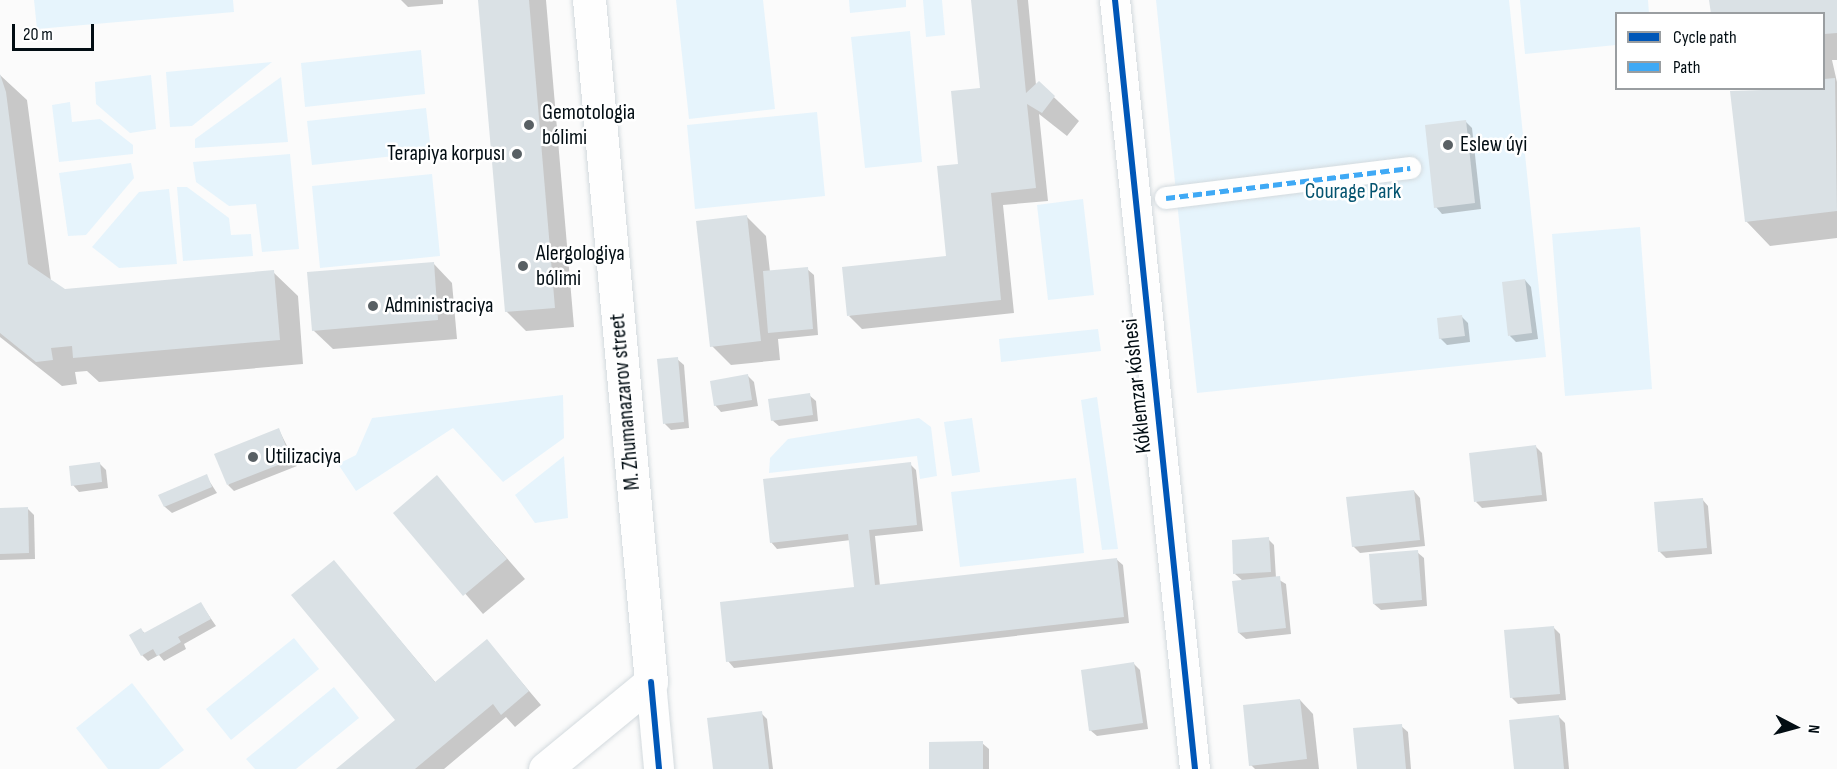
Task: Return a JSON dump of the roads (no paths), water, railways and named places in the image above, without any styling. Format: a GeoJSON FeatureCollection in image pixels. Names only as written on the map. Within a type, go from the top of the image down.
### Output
{"type":"FeatureCollection","features":[{"type":"Feature","properties":{"kind":"main road","name":"M. Zhumanazarov street"},"geometry":{"type":"LineString","coordinates":[[589,0],[651,682]]}},
{"type":"Feature","properties":{"kind":"main road"},"geometry":{"type":"LineString","coordinates":[[545,769],[651,682]]}},
{"type":"Feature","properties":{"kind":"street","name":"Kóklemzar kóshesi"},"geometry":{"type":"LineString","coordinates":[[1114,0],[1195,769]]}},
{"type":"Feature","properties":{"kind":"street"},"geometry":{"type":"LineString","coordinates":[[1166,198],[1410,168]]}},
{"type":"Feature","properties":{"kind":"street","name":"M. Zhumanazarov street"},"geometry":{"type":"LineString","coordinates":[[651,682],[659,769]]}},
{"type":"Feature","properties":{"kind":"place","name":"Gemotologia bólimi"},"geometry":{"type":"Point","coordinates":[529,125]}},
{"type":"Feature","properties":{"kind":"place","name":"Eslew úyi"},"geometry":{"type":"Point","coordinates":[1448,145]}},
{"type":"Feature","properties":{"kind":"place","name":"Terapiya korpusı"},"geometry":{"type":"Point","coordinates":[517,154]}},
{"type":"Feature","properties":{"kind":"place","name":"Alergologiya bólimi"},"geometry":{"type":"Point","coordinates":[523,266]}},
{"type":"Feature","properties":{"kind":"place","name":"Administraciya"},"geometry":{"type":"Point","coordinates":[373,306]}},
{"type":"Feature","properties":{"kind":"place","name":"Utilizaciya"},"geometry":{"type":"Point","coordinates":[253,457]}},
{"type":"Feature","properties":{"kind":"park label","name":"Courage Park"},"geometry":{"type":"Point","coordinates":[1353,192]}}]}
